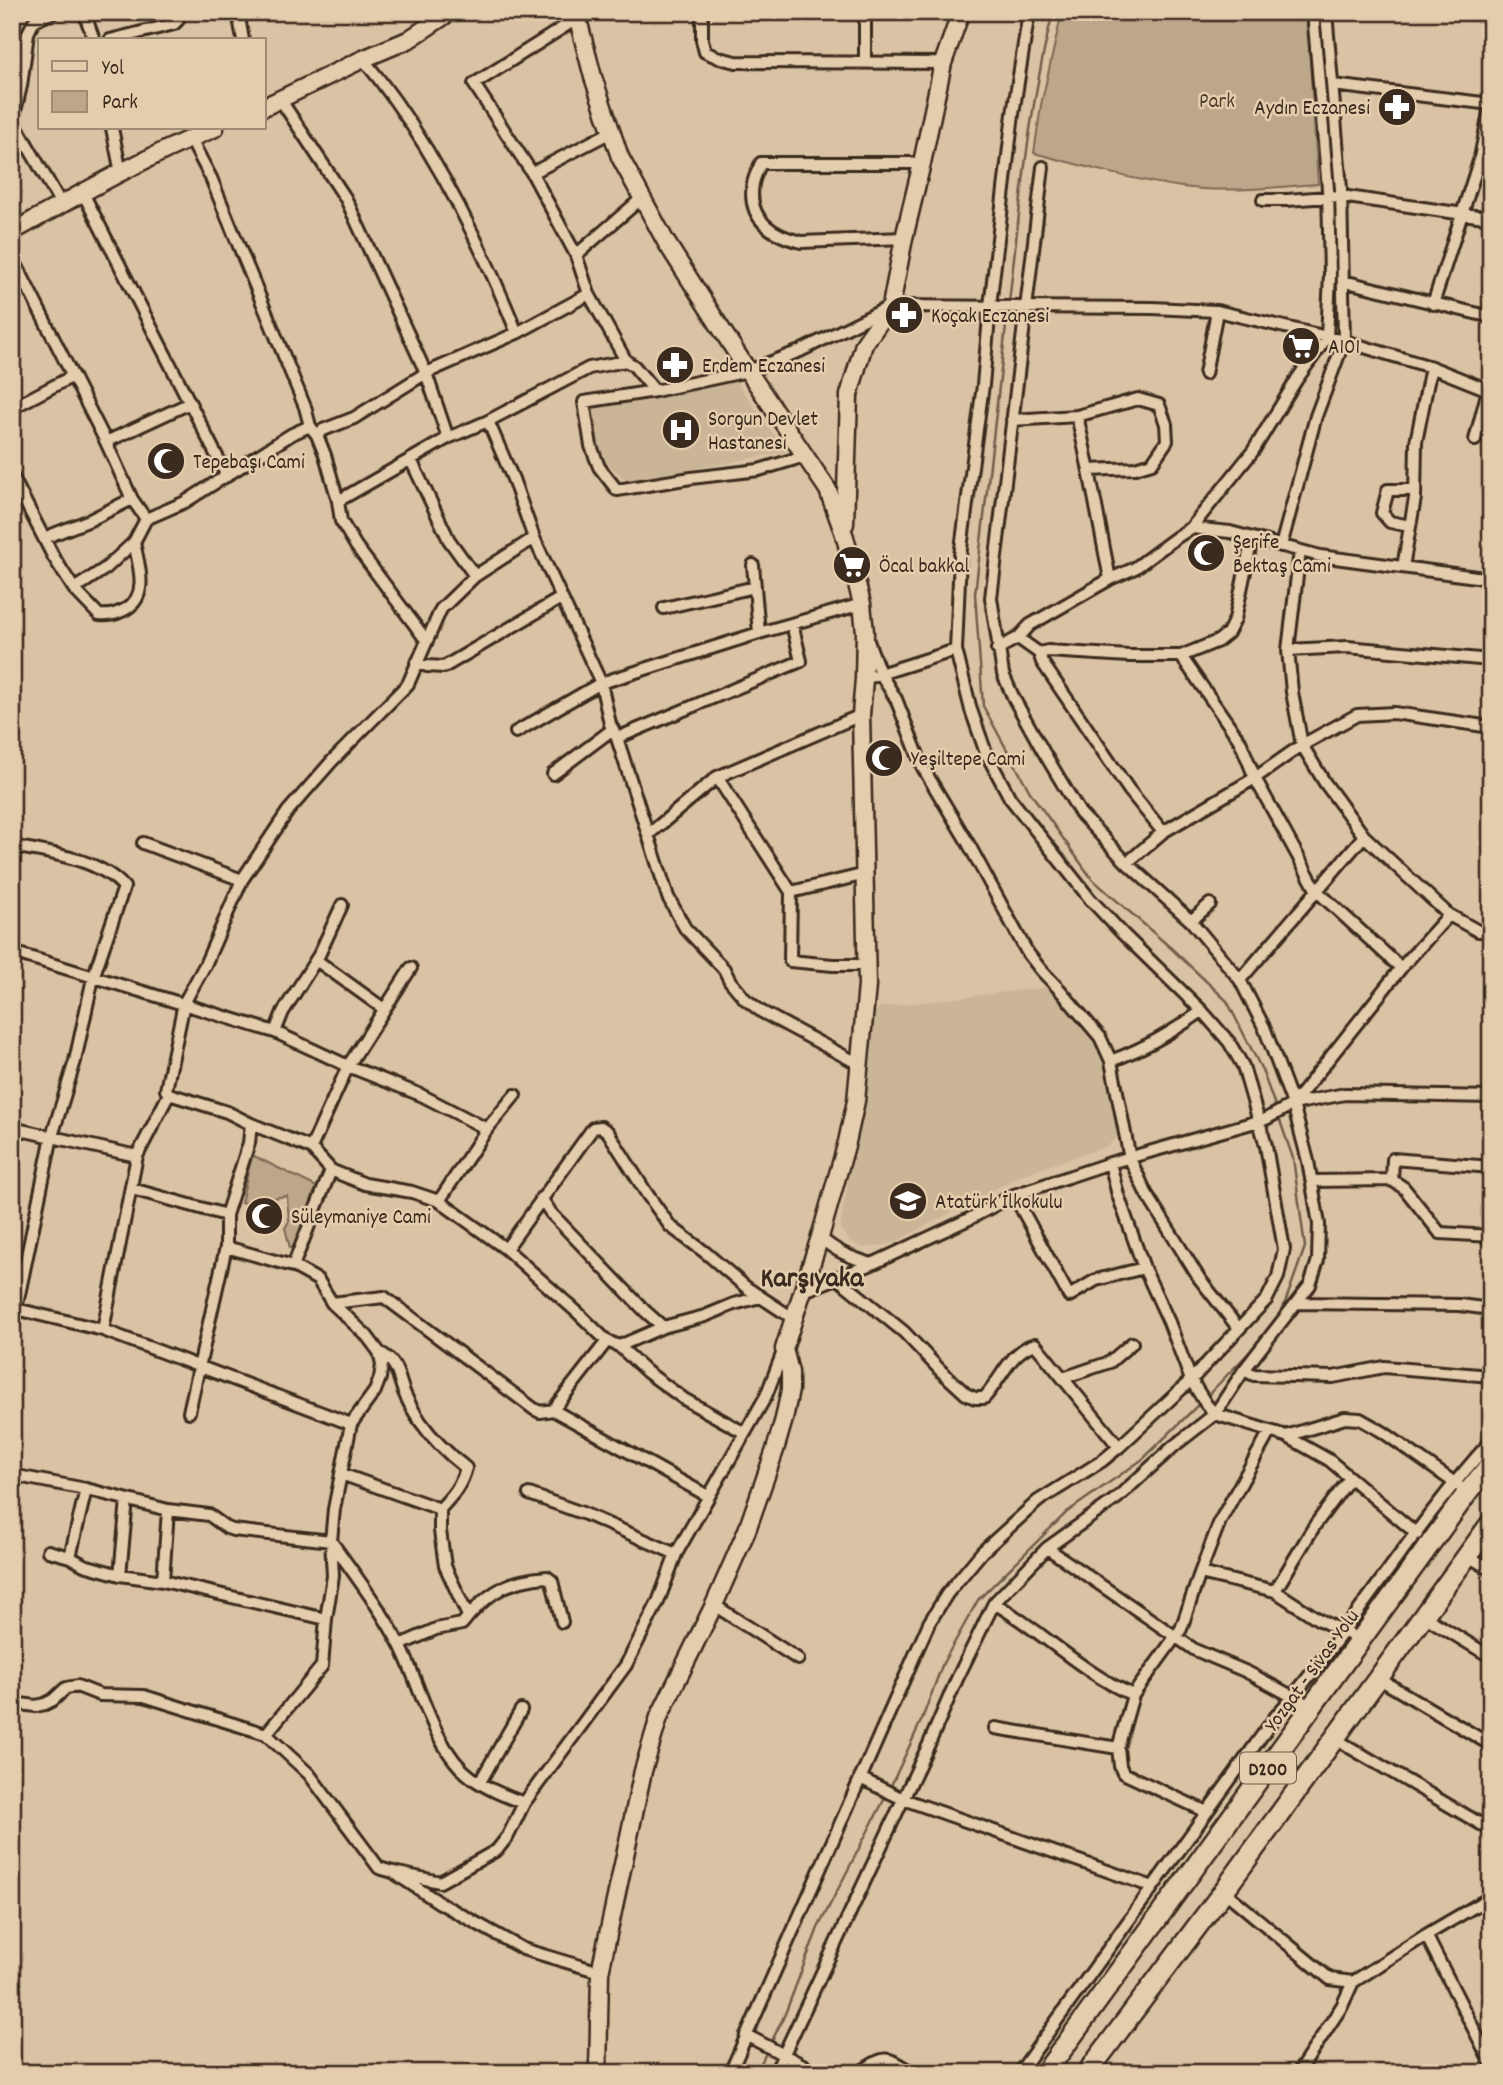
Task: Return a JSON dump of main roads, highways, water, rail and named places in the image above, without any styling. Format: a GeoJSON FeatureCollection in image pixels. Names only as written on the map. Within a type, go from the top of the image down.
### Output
{"type":"FeatureCollection","features":[{"type":"Feature","properties":{"kind":"highway","name":"Yozgat - Sivas Yolu"},"geometry":{"type":"LineString","coordinates":[[1045,2073],[1362,1640],[1461,1487],[1491,1464]]}},
{"type":"Feature","properties":{"kind":"highway","name":"D200"},"geometry":{"type":"LineString","coordinates":[[1087,2073],[1491,1525]]}},
{"type":"Feature","properties":{"kind":"waterway"},"geometry":{"type":"LineString","coordinates":[[1009,303],[1031,120],[1053,12]]}},
{"type":"Feature","properties":{"kind":"waterway"},"geometry":{"type":"LineString","coordinates":[[1008,309],[975,594],[983,706],[1030,792],[1092,879],[1227,1001],[1262,1070],[1277,1111]]}},
{"type":"Feature","properties":{"kind":"waterway"},"geometry":{"type":"LineString","coordinates":[[1279,1118],[1293,1158],[1305,1247],[1280,1317]]}},
{"type":"Feature","properties":{"kind":"waterway"},"geometry":{"type":"LineString","coordinates":[[1207,1396],[1261,1340]]}},
{"type":"Feature","properties":{"kind":"waterway"},"geometry":{"type":"LineString","coordinates":[[889,1790],[922,1719],[943,1663],[978,1600],[1067,1512],[1143,1459],[1200,1403]]}},
{"type":"Feature","properties":{"kind":"waterway"},"geometry":{"type":"LineString","coordinates":[[771,2043],[818,1928],[886,1796]]}},
{"type":"Feature","properties":{"kind":"waterway"},"geometry":{"type":"LineString","coordinates":[[756,2073],[768,2049]]}},
{"type":"Feature","properties":{"kind":"place","name":"Aydın Eczanesi"},"geometry":{"type":"Point","coordinates":[1397,107]}},
{"type":"Feature","properties":{"kind":"place","name":"Koçak Eczanesi"},"geometry":{"type":"Point","coordinates":[904,315]}},
{"type":"Feature","properties":{"kind":"place","name":"A101"},"geometry":{"type":"Point","coordinates":[1301,346]}},
{"type":"Feature","properties":{"kind":"place","name":"Erdem Eczanesi"},"geometry":{"type":"Point","coordinates":[675,365]}},
{"type":"Feature","properties":{"kind":"place","name":"Sorgun Devlet Hastanesi"},"geometry":{"type":"Point","coordinates":[681,430]}},
{"type":"Feature","properties":{"kind":"place","name":"Tepebaşı Cami"},"geometry":{"type":"Point","coordinates":[166,461]}},
{"type":"Feature","properties":{"kind":"place","name":"Şerife Bektaş Cami"},"geometry":{"type":"Point","coordinates":[1206,553]}},
{"type":"Feature","properties":{"kind":"place","name":"Öcal bakkal"},"geometry":{"type":"Point","coordinates":[852,565]}},
{"type":"Feature","properties":{"kind":"place","name":"Yeşiltepe Cami"},"geometry":{"type":"Point","coordinates":[884,758]}},
{"type":"Feature","properties":{"kind":"place","name":"Atatürk İlkokulu"},"geometry":{"type":"Point","coordinates":[908,1201]}},
{"type":"Feature","properties":{"kind":"place","name":"Süleymaniye Cami"},"geometry":{"type":"Point","coordinates":[264,1216]}},
{"type":"Feature","properties":{"kind":"district","name":"Karşıyaka"},"geometry":{"type":"Point","coordinates":[812,1276]}},
{"type":"Feature","properties":{"kind":"park label","name":"Park"},"geometry":{"type":"Point","coordinates":[1217,100]}}]}
